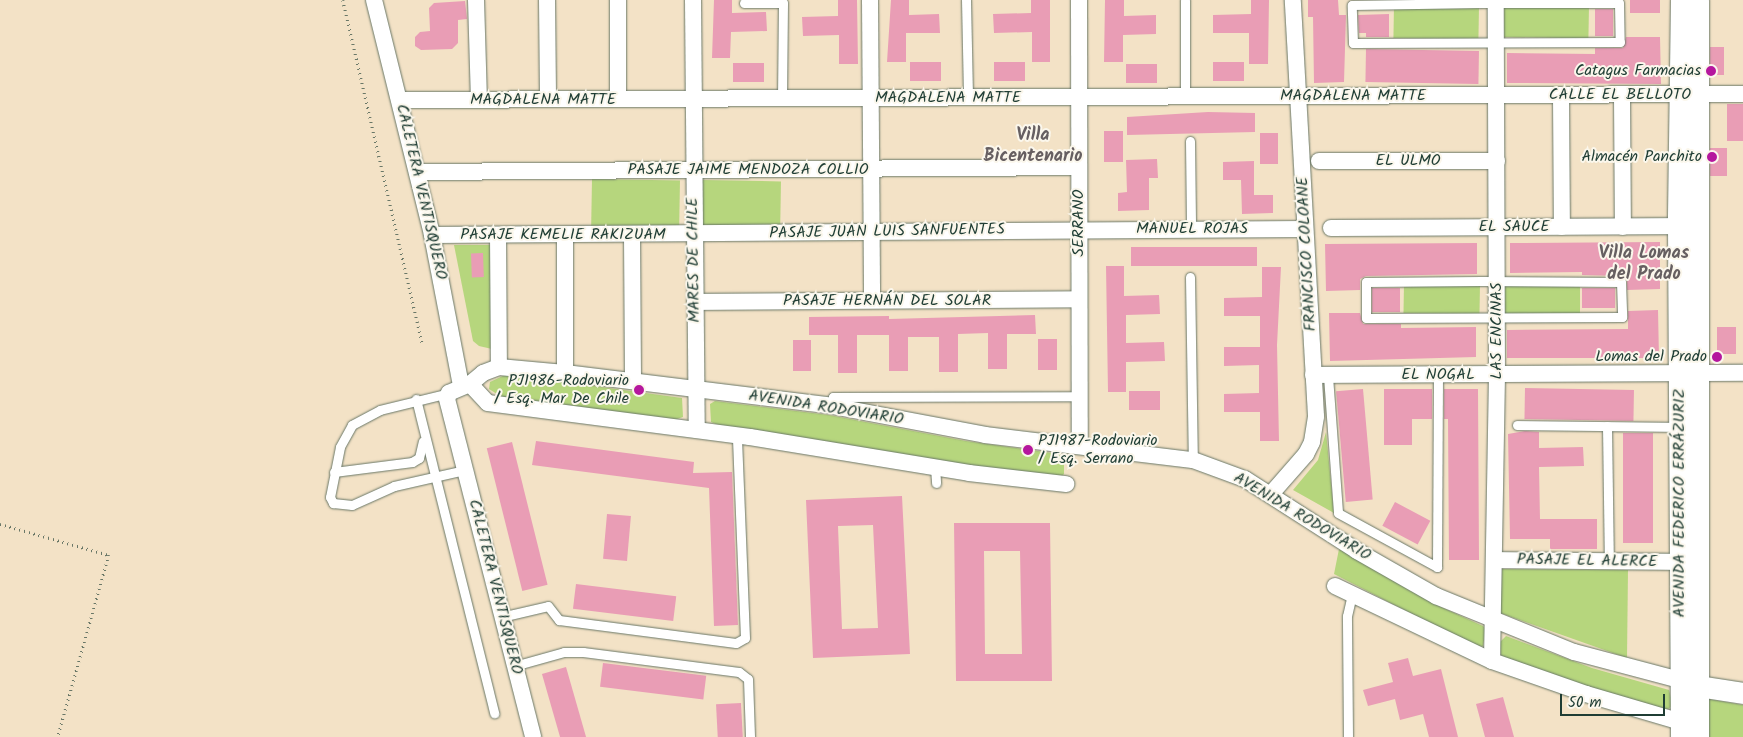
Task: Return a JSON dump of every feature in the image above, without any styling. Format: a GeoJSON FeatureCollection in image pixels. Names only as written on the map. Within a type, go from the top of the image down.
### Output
{"type":"FeatureCollection","features":[{"type":"Feature","properties":{"kind":"street","name":"CALETERA VENTISQUERO"},"geometry":{"type":"LineString","coordinates":[[374,0],[432,235],[460,388],[447,399],[533,737]]}},
{"type":"Feature","properties":{"kind":"street"},"geometry":{"type":"LineString","coordinates":[[476,0],[479,100]]}},
{"type":"Feature","properties":{"kind":"street"},"geometry":{"type":"LineString","coordinates":[[547,0],[548,100]]}},
{"type":"Feature","properties":{"kind":"street"},"geometry":{"type":"LineString","coordinates":[[618,0],[618,100]]}},
{"type":"Feature","properties":{"kind":"street","name":"MARES DE CHILE"},"geometry":{"type":"LineString","coordinates":[[693,0],[693,171],[697,430]]}},
{"type":"Feature","properties":{"kind":"street"},"geometry":{"type":"LineString","coordinates":[[870,0],[872,300]]}},
{"type":"Feature","properties":{"kind":"street","name":"SERRANO"},"geometry":{"type":"LineString","coordinates":[[1079,0],[1080,446]]}},
{"type":"Feature","properties":{"kind":"street","name":"FRANCISCO COLOANE"},"geometry":{"type":"LineString","coordinates":[[1271,494],[1298,464],[1312,442],[1321,375],[1306,229],[1293,0]]}},
{"type":"Feature","properties":{"kind":"street","name":"AVENIDA FEDERICO ERRÁZURIZ"},"geometry":{"type":"LineString","coordinates":[[1681,0],[1688,95],[1690,731]]}},
{"type":"Feature","properties":{"kind":"street","name":"AVENIDA FEDERICO ERRÁZURIZ"},"geometry":{"type":"LineString","coordinates":[[1688,95],[1698,0]]}},
{"type":"Feature","properties":{"kind":"street","name":"LAS ENCINAS"},"geometry":{"type":"LineString","coordinates":[[1492,661],[1497,375],[1496,1]]}},
{"type":"Feature","properties":{"kind":"street","name":"CALLE EL BELLOTO"},"geometry":{"type":"LineString","coordinates":[[1496,95],[1622,96],[1743,94]]}},
{"type":"Feature","properties":{"kind":"street","name":"MAGDALENA MATTE"},"geometry":{"type":"LineString","coordinates":[[400,100],[1496,95]]}},
{"type":"Feature","properties":{"kind":"street"},"geometry":{"type":"LineString","coordinates":[[1560,96],[1562,227]]}},
{"type":"Feature","properties":{"kind":"street"},"geometry":{"type":"LineString","coordinates":[[1622,96],[1623,227]]}},
{"type":"Feature","properties":{"kind":"street","name":"EL ULMO"},"geometry":{"type":"LineString","coordinates":[[1319,161],[1496,161]]}},
{"type":"Feature","properties":{"kind":"street","name":"PASAJE JAIME MENDOZA COLLIO"},"geometry":{"type":"LineString","coordinates":[[417,172],[1079,168]]}},
{"type":"Feature","properties":{"kind":"street","name":"EL SAUCE"},"geometry":{"type":"LineString","coordinates":[[1331,228],[1688,226]]}},
{"type":"Feature","properties":{"kind":"street","name":"MANUEL ROJAS"},"geometry":{"type":"LineString","coordinates":[[1080,229],[1306,229]]}},
{"type":"Feature","properties":{"kind":"street","name":"PASAJE JUAN LUIS SANFUENTES"},"geometry":{"type":"LineString","coordinates":[[694,234],[1080,229]]}},
{"type":"Feature","properties":{"kind":"street"},"geometry":{"type":"LineString","coordinates":[[632,234],[633,381]]}},
{"type":"Feature","properties":{"kind":"street","name":"PASAJE KEMELIE RAKIZUAM"},"geometry":{"type":"LineString","coordinates":[[432,235],[694,234]]}},
{"type":"Feature","properties":{"kind":"street"},"geometry":{"type":"LineString","coordinates":[[565,235],[565,373]]}},
{"type":"Feature","properties":{"kind":"street"},"geometry":{"type":"LineString","coordinates":[[498,236],[499,366],[482,373],[460,388],[488,404],[737,436],[935,475],[1066,484]]}},
{"type":"Feature","properties":{"kind":"street","name":"PASAJE HERNÁN DEL SOLAR"},"geometry":{"type":"LineString","coordinates":[[695,302],[1079,300]]}},
{"type":"Feature","properties":{"kind":"street","name":"AVENIDA RODOVIARIO"},"geometry":{"type":"LineString","coordinates":[[499,366],[832,406],[950,430],[1193,460],[1237,476],[1271,494],[1357,551],[1436,596],[1493,621],[1574,652],[1690,683],[1743,693]]}},
{"type":"Feature","properties":{"kind":"street","name":"AVENIDA FEDERICO ERRÁZURIZ"},"geometry":{"type":"LineString","coordinates":[[1688,373],[1680,427],[1681,562],[1690,683]]}},
{"type":"Feature","properties":{"kind":"street","name":"EL NOGAL"},"geometry":{"type":"LineString","coordinates":[[1321,375],[1743,373]]}},
{"type":"Feature","properties":{"kind":"street","name":"PASAJE EL ALERCE"},"geometry":{"type":"LineString","coordinates":[[1494,560],[1681,562]]}},
{"type":"Feature","properties":{"kind":"street"},"geometry":{"type":"LineString","coordinates":[[1335,586],[1492,661],[1690,731]]}},
{"type":"Feature","properties":{"kind":"lane"},"geometry":{"type":"LineString","coordinates":[[966,0],[968,98]]}},
{"type":"Feature","properties":{"kind":"lane"},"geometry":{"type":"LineString","coordinates":[[1185,0],[1185,97]]}},
{"type":"Feature","properties":{"kind":"lane"},"geometry":{"type":"LineString","coordinates":[[1496,1],[1619,3],[1620,42],[1353,43],[1352,5],[1496,1]]}},
{"type":"Feature","properties":{"kind":"lane"},"geometry":{"type":"LineString","coordinates":[[744,3],[783,3],[782,99]]}},
{"type":"Feature","properties":{"kind":"lane"},"geometry":{"type":"LineString","coordinates":[[1190,142],[1191,229]]}},
{"type":"Feature","properties":{"kind":"lane"},"geometry":{"type":"LineString","coordinates":[[1190,277],[1193,460]]}},
{"type":"Feature","properties":{"kind":"lane"},"geometry":{"type":"LineString","coordinates":[[1497,280],[1621,282],[1622,317],[1366,318],[1366,282],[1497,280]]}},
{"type":"Feature","properties":{"kind":"lane"},"geometry":{"type":"LineString","coordinates":[[1321,375],[1338,513],[1437,567],[1438,375]]}},
{"type":"Feature","properties":{"kind":"lane"},"geometry":{"type":"LineString","coordinates":[[460,388],[380,410],[352,425],[340,447],[330,497],[333,504],[343,506],[364,500],[394,486],[465,470]]}},
{"type":"Feature","properties":{"kind":"lane"},"geometry":{"type":"LineString","coordinates":[[832,406],[833,397],[1080,396]]}},
{"type":"Feature","properties":{"kind":"lane"},"geometry":{"type":"LineString","coordinates":[[416,399],[494,713]]}},
{"type":"Feature","properties":{"kind":"lane"},"geometry":{"type":"LineString","coordinates":[[334,472],[412,462],[419,458],[423,449],[422,424]]}},
{"type":"Feature","properties":{"kind":"lane"},"geometry":{"type":"LineString","coordinates":[[1517,425],[1680,427]]}},
{"type":"Feature","properties":{"kind":"lane"},"geometry":{"type":"LineString","coordinates":[[1607,426],[1609,562]]}},
{"type":"Feature","properties":{"kind":"lane"},"geometry":{"type":"LineString","coordinates":[[501,617],[548,606],[559,620],[736,643],[745,638],[737,436]]}},
{"type":"Feature","properties":{"kind":"lane"},"geometry":{"type":"LineString","coordinates":[[1348,737],[1347,616],[1352,594]]}},
{"type":"Feature","properties":{"kind":"lane"},"geometry":{"type":"LineString","coordinates":[[514,666],[564,652],[583,652],[739,672],[748,679],[750,737]]}},
{"type":"Feature","properties":{"kind":"path"},"geometry":{"type":"LineString","coordinates":[[343,0],[422,343]]}},
{"type":"Feature","properties":{"kind":"path"},"geometry":{"type":"LineString","coordinates":[[0,524],[109,555],[58,737]]}},
{"type":"Feature","properties":{"kind":"green space"},"geometry":{"type":"Polygon","coordinates":[[[1504,4],[1589,5],[1588,38],[1503,37],[1504,4]]]}},
{"type":"Feature","properties":{"kind":"green space"},"geometry":{"type":"Polygon","coordinates":[[[1394,5],[1479,6],[1478,39],[1393,38],[1394,5]]]}},
{"type":"Feature","properties":{"kind":"green space"},"geometry":{"type":"Polygon","coordinates":[[[592,179],[680,181],[679,231],[591,229],[592,179]]]}},
{"type":"Feature","properties":{"kind":"green space"},"geometry":{"type":"Polygon","coordinates":[[[702,180],[781,181],[780,231],[701,230],[702,180]]]}},
{"type":"Feature","properties":{"kind":"green space"},"geometry":{"type":"Polygon","coordinates":[[[454,245],[493,245],[492,349],[479,346],[473,341],[454,245]]]}},
{"type":"Feature","properties":{"kind":"green space"},"geometry":{"type":"Polygon","coordinates":[[[1404,284],[1480,285],[1479,314],[1403,313],[1404,284]]]}},
{"type":"Feature","properties":{"kind":"green space"},"geometry":{"type":"Polygon","coordinates":[[[1504,285],[1580,285],[1580,314],[1504,314],[1504,285]]]}},
{"type":"Feature","properties":{"kind":"green space"},"geometry":{"type":"Polygon","coordinates":[[[507,374],[682,398],[683,417],[671,421],[505,399],[489,389],[490,382],[507,374]]]}},
{"type":"Feature","properties":{"kind":"green space"},"geometry":{"type":"Polygon","coordinates":[[[715,401],[829,415],[966,441],[1059,454],[1064,459],[1064,474],[1061,477],[938,462],[836,443],[718,425],[711,422],[710,404],[715,401]]]}},
{"type":"Feature","properties":{"kind":"green space"},"geometry":{"type":"Polygon","coordinates":[[[1326,432],[1334,513],[1293,490],[1318,460],[1326,432]]]}},
{"type":"Feature","properties":{"kind":"green space"},"geometry":{"type":"Polygon","coordinates":[[[1339,549],[1439,606],[1483,626],[1486,629],[1483,646],[1478,648],[1334,574],[1339,549]]]}},
{"type":"Feature","properties":{"kind":"green space"},"geometry":{"type":"Polygon","coordinates":[[[1502,569],[1628,570],[1627,658],[1500,613],[1502,569]]]}},
{"type":"Feature","properties":{"kind":"green space"},"geometry":{"type":"Polygon","coordinates":[[[1506,636],[1592,668],[1669,690],[1673,705],[1667,710],[1623,700],[1508,660],[1501,655],[1500,642],[1506,636]]]}},
{"type":"Feature","properties":{"kind":"green space"},"geometry":{"type":"Polygon","coordinates":[[[1709,699],[1743,705],[1743,737],[1705,737],[1709,699]]]}},
{"type":"Feature","properties":{"kind":"building"},"geometry":{"type":"Polygon","coordinates":[[[714,0],[732,0],[732,13],[766,12],[767,31],[731,32],[730,58],[712,58],[714,0]]]}},
{"type":"Feature","properties":{"kind":"building"},"geometry":{"type":"Polygon","coordinates":[[[838,0],[857,0],[858,64],[839,64],[839,35],[803,36],[802,17],[838,16],[838,0]]]}},
{"type":"Feature","properties":{"kind":"building"},"geometry":{"type":"Polygon","coordinates":[[[891,0],[909,0],[909,15],[939,14],[940,33],[906,33],[906,62],[887,62],[891,0]]]}},
{"type":"Feature","properties":{"kind":"building"},"geometry":{"type":"Polygon","coordinates":[[[1031,0],[1050,0],[1050,62],[1032,62],[1032,32],[994,33],[993,14],[1031,13],[1031,0]]]}},
{"type":"Feature","properties":{"kind":"building"},"geometry":{"type":"Polygon","coordinates":[[[1105,0],[1124,0],[1124,16],[1156,15],[1156,34],[1123,35],[1123,62],[1104,62],[1105,0]]]}},
{"type":"Feature","properties":{"kind":"building"},"geometry":{"type":"Polygon","coordinates":[[[1251,0],[1269,0],[1268,64],[1249,64],[1249,33],[1213,33],[1213,15],[1251,14],[1251,0]]]}},
{"type":"Feature","properties":{"kind":"building"},"geometry":{"type":"Polygon","coordinates":[[[1308,0],[1338,0],[1339,15],[1346,15],[1344,82],[1314,83],[1313,17],[1308,17],[1308,0]]]}},
{"type":"Feature","properties":{"kind":"building"},"geometry":{"type":"Polygon","coordinates":[[[1630,0],[1660,0],[1660,13],[1630,13],[1630,0]]]}},
{"type":"Feature","properties":{"kind":"building"},"geometry":{"type":"Polygon","coordinates":[[[465,1],[467,19],[458,20],[458,43],[452,49],[421,50],[415,46],[415,37],[420,32],[430,31],[429,8],[434,3],[465,1]]]}},
{"type":"Feature","properties":{"kind":"building"},"geometry":{"type":"Polygon","coordinates":[[[1595,9],[1613,9],[1613,36],[1595,36],[1595,9]]]}},
{"type":"Feature","properties":{"kind":"building"},"geometry":{"type":"Polygon","coordinates":[[[1389,14],[1389,37],[1366,37],[1366,33],[1359,33],[1358,15],[1389,14]]]}},
{"type":"Feature","properties":{"kind":"building"},"geometry":{"type":"Polygon","coordinates":[[[1626,37],[1660,37],[1661,84],[1507,83],[1507,53],[1595,54],[1595,48],[1623,48],[1626,37]]]}},
{"type":"Feature","properties":{"kind":"building"},"geometry":{"type":"Polygon","coordinates":[[[1710,47],[1724,47],[1724,75],[1710,75],[1710,47]]]}},
{"type":"Feature","properties":{"kind":"building"},"geometry":{"type":"Polygon","coordinates":[[[1366,49],[1479,51],[1478,84],[1365,82],[1366,49]]]}},
{"type":"Feature","properties":{"kind":"building"},"geometry":{"type":"Polygon","coordinates":[[[910,62],[941,62],[941,81],[910,81],[910,62]]]}},
{"type":"Feature","properties":{"kind":"building"},"geometry":{"type":"Polygon","coordinates":[[[994,62],[1025,62],[1025,81],[994,81],[994,62]]]}},
{"type":"Feature","properties":{"kind":"building"},"geometry":{"type":"Polygon","coordinates":[[[1213,62],[1244,62],[1244,81],[1213,81],[1213,62]]]}},
{"type":"Feature","properties":{"kind":"building"},"geometry":{"type":"Polygon","coordinates":[[[733,63],[764,63],[764,82],[733,82],[733,63]]]}},
{"type":"Feature","properties":{"kind":"building"},"geometry":{"type":"Polygon","coordinates":[[[1126,64],[1157,64],[1157,83],[1126,83],[1126,64]]]}},
{"type":"Feature","properties":{"kind":"building"},"geometry":{"type":"Polygon","coordinates":[[[1727,104],[1743,104],[1743,141],[1727,141],[1727,104]]]}},
{"type":"Feature","properties":{"kind":"building"},"geometry":{"type":"Polygon","coordinates":[[[1208,112],[1255,113],[1255,132],[1127,135],[1127,117],[1208,112]]]}},
{"type":"Feature","properties":{"kind":"building"},"geometry":{"type":"Polygon","coordinates":[[[1104,131],[1123,131],[1123,162],[1104,162],[1104,131]]]}},
{"type":"Feature","properties":{"kind":"building"},"geometry":{"type":"Polygon","coordinates":[[[1260,133],[1278,133],[1278,164],[1260,164],[1260,133]]]}},
{"type":"Feature","properties":{"kind":"building"},"geometry":{"type":"Polygon","coordinates":[[[1710,148],[1727,148],[1727,176],[1710,176],[1710,148]]]}},
{"type":"Feature","properties":{"kind":"building"},"geometry":{"type":"Polygon","coordinates":[[[1157,159],[1158,178],[1149,178],[1149,210],[1118,211],[1118,193],[1127,192],[1126,160],[1157,159]]]}},
{"type":"Feature","properties":{"kind":"building"},"geometry":{"type":"Polygon","coordinates":[[[1254,161],[1254,195],[1273,195],[1273,213],[1242,214],[1241,180],[1223,180],[1223,162],[1254,161]]]}},
{"type":"Feature","properties":{"kind":"building"},"geometry":{"type":"Polygon","coordinates":[[[1660,242],[1660,289],[1627,290],[1627,279],[1621,276],[1582,275],[1582,272],[1510,273],[1510,243],[1660,242]]]}},
{"type":"Feature","properties":{"kind":"building"},"geometry":{"type":"Polygon","coordinates":[[[1477,243],[1477,274],[1366,276],[1360,279],[1360,290],[1326,291],[1325,244],[1477,243]]]}},
{"type":"Feature","properties":{"kind":"building"},"geometry":{"type":"Polygon","coordinates":[[[1131,247],[1257,247],[1257,266],[1131,266],[1131,247]]]}},
{"type":"Feature","properties":{"kind":"building"},"geometry":{"type":"Polygon","coordinates":[[[471,253],[483,253],[484,277],[472,277],[471,253]]]}},
{"type":"Feature","properties":{"kind":"building"},"geometry":{"type":"Polygon","coordinates":[[[1106,266],[1124,266],[1124,296],[1159,295],[1160,314],[1126,315],[1126,343],[1164,342],[1165,361],[1126,362],[1126,392],[1108,392],[1106,266]]]}},
{"type":"Feature","properties":{"kind":"building"},"geometry":{"type":"Polygon","coordinates":[[[1262,267],[1281,267],[1277,345],[1279,441],[1260,441],[1260,412],[1224,412],[1224,394],[1259,393],[1259,365],[1224,366],[1224,347],[1260,347],[1260,316],[1224,316],[1224,298],[1262,297],[1262,267]]]}},
{"type":"Feature","properties":{"kind":"building"},"geometry":{"type":"Polygon","coordinates":[[[1372,288],[1400,288],[1400,312],[1372,312],[1372,288]]]}},
{"type":"Feature","properties":{"kind":"building"},"geometry":{"type":"Polygon","coordinates":[[[1582,288],[1615,288],[1615,308],[1582,308],[1582,288]]]}},
{"type":"Feature","properties":{"kind":"building"},"geometry":{"type":"Polygon","coordinates":[[[1658,310],[1659,358],[1507,358],[1507,330],[1628,329],[1628,311],[1658,310]]]}},
{"type":"Feature","properties":{"kind":"building"},"geometry":{"type":"Polygon","coordinates":[[[1329,313],[1360,313],[1363,324],[1401,324],[1401,328],[1476,327],[1476,357],[1330,361],[1329,313]]]}},
{"type":"Feature","properties":{"kind":"building"},"geometry":{"type":"Polygon","coordinates":[[[1035,315],[1036,334],[1007,334],[1007,369],[988,369],[988,333],[958,334],[958,372],[939,372],[939,337],[908,337],[908,371],[889,371],[889,335],[857,335],[857,373],[838,373],[838,335],[809,335],[809,317],[889,316],[889,319],[1035,315]]]}},
{"type":"Feature","properties":{"kind":"building"},"geometry":{"type":"Polygon","coordinates":[[[1717,327],[1736,327],[1736,354],[1717,354],[1717,327]]]}},
{"type":"Feature","properties":{"kind":"building"},"geometry":{"type":"Polygon","coordinates":[[[1038,339],[1057,339],[1057,370],[1038,370],[1038,339]]]}},
{"type":"Feature","properties":{"kind":"building"},"geometry":{"type":"Polygon","coordinates":[[[793,340],[811,340],[811,371],[793,371],[793,340]]]}},
{"type":"Feature","properties":{"kind":"building"},"geometry":{"type":"Polygon","coordinates":[[[1525,388],[1634,390],[1633,421],[1524,419],[1525,388]]]}},
{"type":"Feature","properties":{"kind":"building"},"geometry":{"type":"Polygon","coordinates":[[[1363,389],[1373,500],[1346,502],[1336,391],[1363,389]]]}},
{"type":"Feature","properties":{"kind":"building"},"geometry":{"type":"Polygon","coordinates":[[[1384,389],[1432,389],[1432,419],[1412,419],[1412,445],[1384,445],[1384,389]]]}},
{"type":"Feature","properties":{"kind":"building"},"geometry":{"type":"Polygon","coordinates":[[[1444,389],[1478,389],[1479,560],[1449,560],[1448,419],[1444,419],[1444,389]]]}},
{"type":"Feature","properties":{"kind":"building"},"geometry":{"type":"Polygon","coordinates":[[[1129,391],[1160,391],[1160,410],[1129,410],[1129,391]]]}},
{"type":"Feature","properties":{"kind":"building"},"geometry":{"type":"Polygon","coordinates":[[[1525,431],[1539,432],[1539,448],[1583,447],[1584,466],[1539,467],[1540,519],[1597,519],[1597,549],[1550,549],[1550,539],[1510,539],[1508,434],[1525,431]]]}},
{"type":"Feature","properties":{"kind":"building"},"geometry":{"type":"Polygon","coordinates":[[[1623,433],[1653,433],[1653,543],[1623,543],[1623,433]]]}},
{"type":"Feature","properties":{"kind":"building"},"geometry":{"type":"Polygon","coordinates":[[[536,441],[694,462],[693,473],[732,472],[738,625],[714,626],[709,488],[532,465],[536,441]]]}},
{"type":"Feature","properties":{"kind":"building"},"geometry":{"type":"Polygon","coordinates":[[[512,442],[548,585],[522,591],[487,448],[512,442]]]}},
{"type":"Feature","properties":{"kind":"building"},"geometry":{"type":"Polygon","coordinates":[[[902,496],[910,654],[813,658],[806,500],[902,496]],[[873,525],[838,526],[842,629],[878,628],[873,525]]]}},
{"type":"Feature","properties":{"kind":"building"},"geometry":{"type":"Polygon","coordinates":[[[1395,502],[1430,521],[1418,545],[1382,526],[1395,502]]]}},
{"type":"Feature","properties":{"kind":"building"},"geometry":{"type":"Polygon","coordinates":[[[607,514],[631,516],[627,561],[603,559],[607,514]]]}},
{"type":"Feature","properties":{"kind":"building"},"geometry":{"type":"Polygon","coordinates":[[[954,523],[1050,523],[1052,681],[956,681],[954,523]],[[984,551],[985,654],[1022,654],[1020,551],[984,551]]]}},
{"type":"Feature","properties":{"kind":"building"},"geometry":{"type":"Polygon","coordinates":[[[576,584],[676,596],[673,621],[573,609],[576,584]]]}},
{"type":"Feature","properties":{"kind":"building"},"geometry":{"type":"Polygon","coordinates":[[[1408,658],[1413,676],[1441,669],[1458,737],[1429,737],[1423,714],[1400,720],[1395,699],[1368,706],[1363,690],[1393,682],[1388,663],[1408,658]]]}},
{"type":"Feature","properties":{"kind":"building"},"geometry":{"type":"Polygon","coordinates":[[[603,663],[706,676],[703,699],[600,687],[603,663]]]}},
{"type":"Feature","properties":{"kind":"building"},"geometry":{"type":"Polygon","coordinates":[[[566,667],[586,737],[560,737],[542,674],[566,667]]]}},
{"type":"Feature","properties":{"kind":"building"},"geometry":{"type":"Polygon","coordinates":[[[1503,697],[1514,737],[1485,737],[1476,704],[1503,697]]]}},
{"type":"Feature","properties":{"kind":"building"},"geometry":{"type":"Polygon","coordinates":[[[741,703],[743,737],[718,737],[716,704],[741,703]]]}},
{"type":"Feature","properties":{"kind":"place","name":"Catagus Farmacias"},"geometry":{"type":"Point","coordinates":[1711,71]}},
{"type":"Feature","properties":{"kind":"place","name":"Almacén Panchito"},"geometry":{"type":"Point","coordinates":[1712,157]}},
{"type":"Feature","properties":{"kind":"place","name":"Lomas del Prado"},"geometry":{"type":"Point","coordinates":[1717,357]}},
{"type":"Feature","properties":{"kind":"place","name":"PJ1986-Rodoviario / Esq. Mar De Chile"},"geometry":{"type":"Point","coordinates":[639,390]}},
{"type":"Feature","properties":{"kind":"place","name":"PJ1987-Rodoviario / Esq. Serrano"},"geometry":{"type":"Point","coordinates":[1028,450]}},
{"type":"Feature","properties":{"kind":"district","name":"Villa Bicentenario"},"geometry":{"type":"Point","coordinates":[1033,147]}},
{"type":"Feature","properties":{"kind":"district","name":"Villa Lomas del Prado"},"geometry":{"type":"Point","coordinates":[1644,265]}}]}
